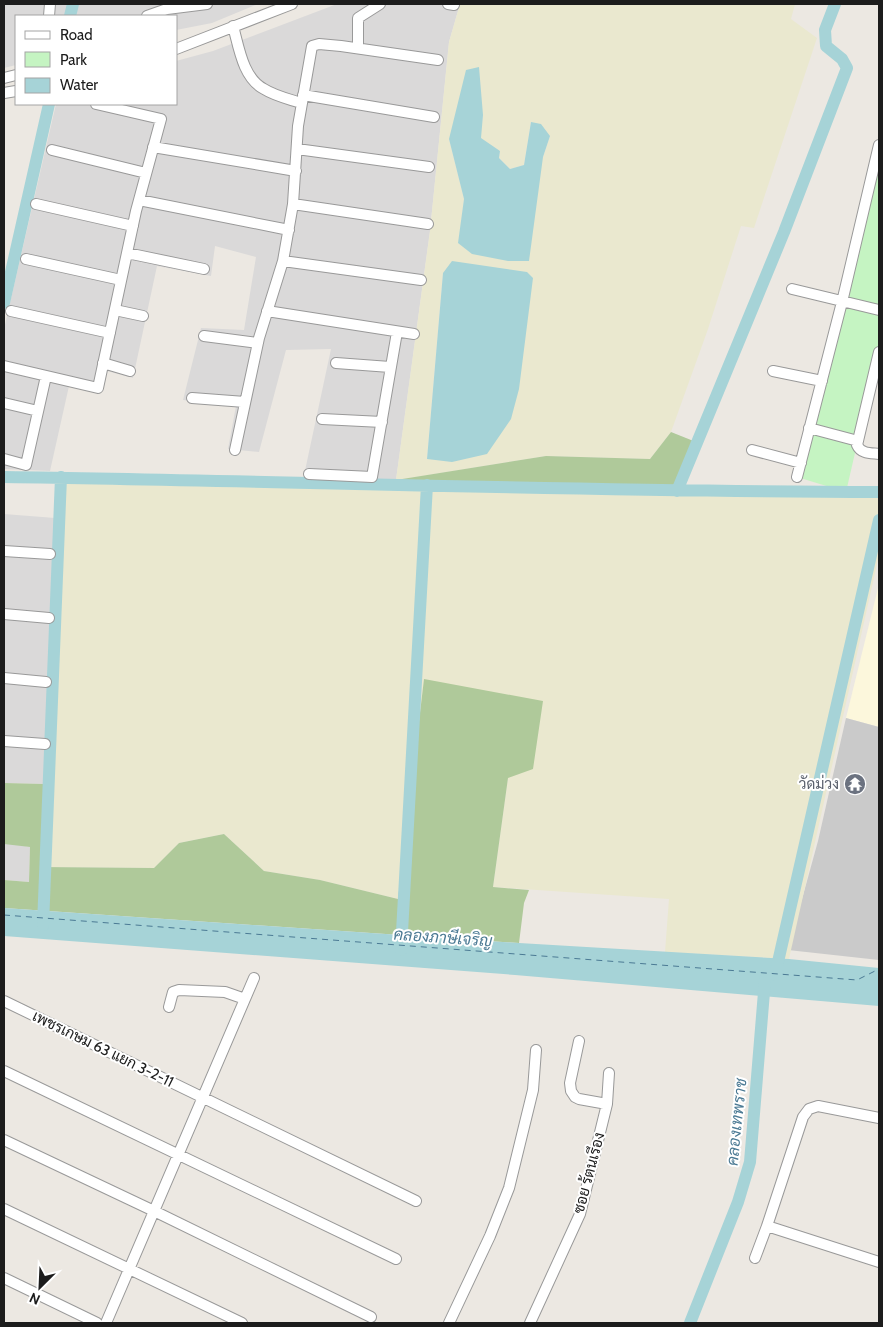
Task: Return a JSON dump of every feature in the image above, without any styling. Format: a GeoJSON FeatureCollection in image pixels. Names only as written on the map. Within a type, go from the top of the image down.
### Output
{"type":"FeatureCollection","features":[{"type":"Feature","properties":{"kind":"street"},"geometry":{"type":"LineString","coordinates":[[150,15],[167,6],[207,4]]}},
{"type":"Feature","properties":{"kind":"street"},"geometry":{"type":"LineString","coordinates":[[178,48],[292,4]]}},
{"type":"Feature","properties":{"kind":"street"},"geometry":{"type":"LineString","coordinates":[[358,48],[358,18],[380,4]]}},
{"type":"Feature","properties":{"kind":"street"},"geometry":{"type":"LineString","coordinates":[[233,26],[248,74],[264,90],[302,99],[434,117]]}},
{"type":"Feature","properties":{"kind":"street"},"geometry":{"type":"LineString","coordinates":[[235,450],[258,344],[284,261],[293,204],[302,99],[312,46],[319,44],[358,48],[438,60]]}},
{"type":"Feature","properties":{"kind":"street"},"geometry":{"type":"LineString","coordinates":[[4,366],[98,388],[139,200],[161,119],[100,105]]}},
{"type":"Feature","properties":{"kind":"street"},"geometry":{"type":"LineString","coordinates":[[797,477],[842,302],[879,145]]}},
{"type":"Feature","properties":{"kind":"street"},"geometry":{"type":"LineString","coordinates":[[153,147],[296,171]]}},
{"type":"Feature","properties":{"kind":"street"},"geometry":{"type":"LineString","coordinates":[[297,149],[429,167]]}},
{"type":"Feature","properties":{"kind":"street"},"geometry":{"type":"LineString","coordinates":[[52,150],[146,173]]}},
{"type":"Feature","properties":{"kind":"street"},"geometry":{"type":"LineString","coordinates":[[139,200],[289,230]]}},
{"type":"Feature","properties":{"kind":"street"},"geometry":{"type":"LineString","coordinates":[[36,204],[133,226]]}},
{"type":"Feature","properties":{"kind":"street"},"geometry":{"type":"LineString","coordinates":[[293,204],[428,224]]}},
{"type":"Feature","properties":{"kind":"street"},"geometry":{"type":"LineString","coordinates":[[127,253],[204,268]]}},
{"type":"Feature","properties":{"kind":"street"},"geometry":{"type":"LineString","coordinates":[[26,259],[121,280]]}},
{"type":"Feature","properties":{"kind":"street"},"geometry":{"type":"LineString","coordinates":[[284,261],[421,280]]}},
{"type":"Feature","properties":{"kind":"street"},"geometry":{"type":"LineString","coordinates":[[792,290],[879,310]]}},
{"type":"Feature","properties":{"kind":"street"},"geometry":{"type":"LineString","coordinates":[[114,310],[143,316]]}},
{"type":"Feature","properties":{"kind":"street"},"geometry":{"type":"LineString","coordinates":[[11,311],[110,332]]}},
{"type":"Feature","properties":{"kind":"street"},"geometry":{"type":"LineString","coordinates":[[267,311],[414,334]]}},
{"type":"Feature","properties":{"kind":"street"},"geometry":{"type":"LineString","coordinates":[[309,474],[372,477],[397,332]]}},
{"type":"Feature","properties":{"kind":"street"},"geometry":{"type":"LineString","coordinates":[[204,336],[258,344]]}},
{"type":"Feature","properties":{"kind":"street"},"geometry":{"type":"LineString","coordinates":[[879,352],[876,383],[857,445],[863,452],[879,454]]}},
{"type":"Feature","properties":{"kind":"street"},"geometry":{"type":"LineString","coordinates":[[103,363],[130,371]]}},
{"type":"Feature","properties":{"kind":"street"},"geometry":{"type":"LineString","coordinates":[[336,363],[390,366]]}},
{"type":"Feature","properties":{"kind":"street"},"geometry":{"type":"LineString","coordinates":[[773,371],[822,381]]}},
{"type":"Feature","properties":{"kind":"street"},"geometry":{"type":"LineString","coordinates":[[4,459],[26,465],[46,376]]}},
{"type":"Feature","properties":{"kind":"street"},"geometry":{"type":"LineString","coordinates":[[192,398],[245,402]]}},
{"type":"Feature","properties":{"kind":"street"},"geometry":{"type":"LineString","coordinates":[[4,403],[38,411]]}},
{"type":"Feature","properties":{"kind":"street"},"geometry":{"type":"LineString","coordinates":[[322,420],[382,422]]}},
{"type":"Feature","properties":{"kind":"street"},"geometry":{"type":"LineString","coordinates":[[809,428],[858,440]]}},
{"type":"Feature","properties":{"kind":"street"},"geometry":{"type":"LineString","coordinates":[[752,450],[800,462]]}},
{"type":"Feature","properties":{"kind":"street"},"geometry":{"type":"LineString","coordinates":[[4,551],[50,554]]}},
{"type":"Feature","properties":{"kind":"street"},"geometry":{"type":"LineString","coordinates":[[4,614],[49,618]]}},
{"type":"Feature","properties":{"kind":"street"},"geometry":{"type":"LineString","coordinates":[[4,678],[46,682]]}},
{"type":"Feature","properties":{"kind":"street"},"geometry":{"type":"LineString","coordinates":[[4,741],[45,744]]}},
{"type":"Feature","properties":{"kind":"street"},"geometry":{"type":"LineString","coordinates":[[106,1323],[254,978]]}},
{"type":"Feature","properties":{"kind":"street"},"geometry":{"type":"LineString","coordinates":[[169,1007],[173,992],[179,990],[225,992],[245,999]]}},
{"type":"Feature","properties":{"kind":"street","name":"เพชรเกษม 63 แยก 3-2-11"},"geometry":{"type":"LineString","coordinates":[[4,1001],[416,1202]]}},
{"type":"Feature","properties":{"kind":"street"},"geometry":{"type":"LineString","coordinates":[[579,1041],[570,1083],[571,1091],[575,1097],[580,1099],[607,1104]]}},
{"type":"Feature","properties":{"kind":"street"},"geometry":{"type":"LineString","coordinates":[[449,1323],[490,1236],[509,1188],[533,1090],[536,1050]]}},
{"type":"Feature","properties":{"kind":"street"},"geometry":{"type":"LineString","coordinates":[[4,1071],[396,1259]]}},
{"type":"Feature","properties":{"kind":"street","name":"ซอย ร้ตนเรึอง"},"geometry":{"type":"LineString","coordinates":[[530,1323],[580,1214],[607,1104],[609,1073]]}},
{"type":"Feature","properties":{"kind":"street"},"geometry":{"type":"LineString","coordinates":[[755,1258],[803,1117],[809,1108],[818,1106],[879,1118]]}},
{"type":"Feature","properties":{"kind":"street"},"geometry":{"type":"LineString","coordinates":[[4,1140],[371,1316]]}},
{"type":"Feature","properties":{"kind":"street"},"geometry":{"type":"LineString","coordinates":[[4,1209],[242,1323]]}},
{"type":"Feature","properties":{"kind":"street"},"geometry":{"type":"LineString","coordinates":[[767,1226],[879,1262]]}},
{"type":"Feature","properties":{"kind":"street"},"geometry":{"type":"LineString","coordinates":[[4,1278],[97,1323]]}},
{"type":"Feature","properties":{"kind":"shaded area"},"geometry":{"type":"Polygon","coordinates":[[[4,4],[68,4],[65,15],[15,15],[15,65],[4,68],[4,4]]]}},
{"type":"Feature","properties":{"kind":"shaded area"},"geometry":{"type":"Polygon","coordinates":[[[76,4],[258,4],[212,23],[178,30],[178,15],[73,15],[76,4]]]}},
{"type":"Feature","properties":{"kind":"shaded area"},"geometry":{"type":"Polygon","coordinates":[[[337,4],[460,4],[449,42],[430,231],[396,480],[303,480],[331,349],[286,350],[259,452],[228,449],[236,406],[183,400],[201,328],[244,330],[256,257],[215,246],[211,276],[157,266],[133,378],[107,371],[100,393],[69,386],[50,471],[4,469],[4,329],[56,105],[178,105],[178,60],[213,51],[337,4]]]}},
{"type":"Feature","properties":{"kind":"shaded area"},"geometry":{"type":"Polygon","coordinates":[[[460,4],[795,4],[791,19],[817,38],[754,228],[741,226],[708,329],[671,432],[650,459],[546,456],[397,480],[431,491],[879,497],[879,555],[789,959],[665,952],[669,899],[493,887],[508,778],[424,679],[398,899],[320,880],[264,871],[224,834],[179,843],[154,868],[40,867],[56,481],[396,480],[430,231],[449,42],[460,4]],[[483,115],[449,139],[464,199],[459,243],[543,157],[550,136],[531,122],[524,165],[510,169],[499,158],[500,151],[480,139],[483,115]],[[443,273],[427,459],[511,419],[443,273]]]}},
{"type":"Feature","properties":{"kind":"shaded area"},"geometry":{"type":"Polygon","coordinates":[[[4,514],[55,518],[44,784],[4,783],[4,514]]]}},
{"type":"Feature","properties":{"kind":"shaded area"},"geometry":{"type":"Polygon","coordinates":[[[879,584],[879,727],[846,718],[879,584]]]}},
{"type":"Feature","properties":{"kind":"shaded area","name":"วัดม่วง"},"geometry":{"type":"Polygon","coordinates":[[[846,718],[879,727],[879,960],[788,950],[818,841],[846,718]]]}},
{"type":"Feature","properties":{"kind":"shaded area"},"geometry":{"type":"Polygon","coordinates":[[[4,842],[30,847],[29,882],[4,880],[4,842]]]}},
{"type":"Feature","properties":{"kind":"green space"},"geometry":{"type":"Polygon","coordinates":[[[879,142],[879,349],[846,492],[797,477],[879,142]]]}},
{"type":"Feature","properties":{"kind":"green space"},"geometry":{"type":"Polygon","coordinates":[[[671,432],[701,444],[680,494],[431,491],[396,480],[546,456],[650,459],[671,432]]]}},
{"type":"Feature","properties":{"kind":"green space"},"geometry":{"type":"Polygon","coordinates":[[[424,679],[543,701],[533,769],[508,778],[493,887],[529,890],[524,903],[519,943],[4,908],[4,880],[29,882],[30,847],[4,844],[4,783],[44,784],[40,867],[154,868],[179,843],[224,834],[264,871],[320,880],[398,899],[424,679]]]}},
{"type":"Feature","properties":{"kind":"water"},"geometry":{"type":"Polygon","coordinates":[[[479,67],[483,115],[481,138],[500,151],[499,158],[510,169],[524,165],[531,122],[541,124],[550,136],[543,157],[529,261],[508,261],[472,254],[458,243],[464,199],[449,139],[466,70],[479,67]]]}},
{"type":"Feature","properties":{"kind":"water"},"geometry":{"type":"Polygon","coordinates":[[[452,261],[527,272],[533,278],[519,389],[511,419],[487,454],[452,462],[427,459],[443,273],[452,261]]]}},
{"type":"Feature","properties":{"kind":"water"},"geometry":{"type":"Polygon","coordinates":[[[4,908],[519,943],[789,959],[879,968],[879,1006],[515,975],[4,936],[4,908]]]}},
{"type":"Feature","properties":{"kind":"waterway"},"geometry":{"type":"LineString","coordinates":[[70,15],[73,4]]}},
{"type":"Feature","properties":{"kind":"waterway"},"geometry":{"type":"LineString","coordinates":[[677,491],[784,232],[847,68],[842,59],[826,46],[825,30],[835,4]]}},
{"type":"Feature","properties":{"kind":"waterway"},"geometry":{"type":"LineString","coordinates":[[4,303],[49,105]]}},
{"type":"Feature","properties":{"kind":"waterway"},"geometry":{"type":"LineString","coordinates":[[4,477],[770,492],[879,492]]}},
{"type":"Feature","properties":{"kind":"waterway"},"geometry":{"type":"LineString","coordinates":[[43,925],[61,477]]}},
{"type":"Feature","properties":{"kind":"waterway","name":"คลองภาษีเจริญ"},"geometry":{"type":"LineString","coordinates":[[401,950],[427,485]]}},
{"type":"Feature","properties":{"kind":"waterway"},"geometry":{"type":"LineString","coordinates":[[775,975],[879,520]]}},
{"type":"Feature","properties":{"kind":"waterway","name":"คลองเทพราช"},"geometry":{"type":"LineString","coordinates":[[690,1323],[738,1202],[750,1162],[765,980]]}},
{"type":"Feature","properties":{"kind":"ferry route"},"geometry":{"type":"LineString","coordinates":[[4,915],[857,980],[879,969]]}},
{"type":"Feature","properties":{"kind":"place","name":"วัดม่วง"},"geometry":{"type":"Point","coordinates":[855,784]}}]}
